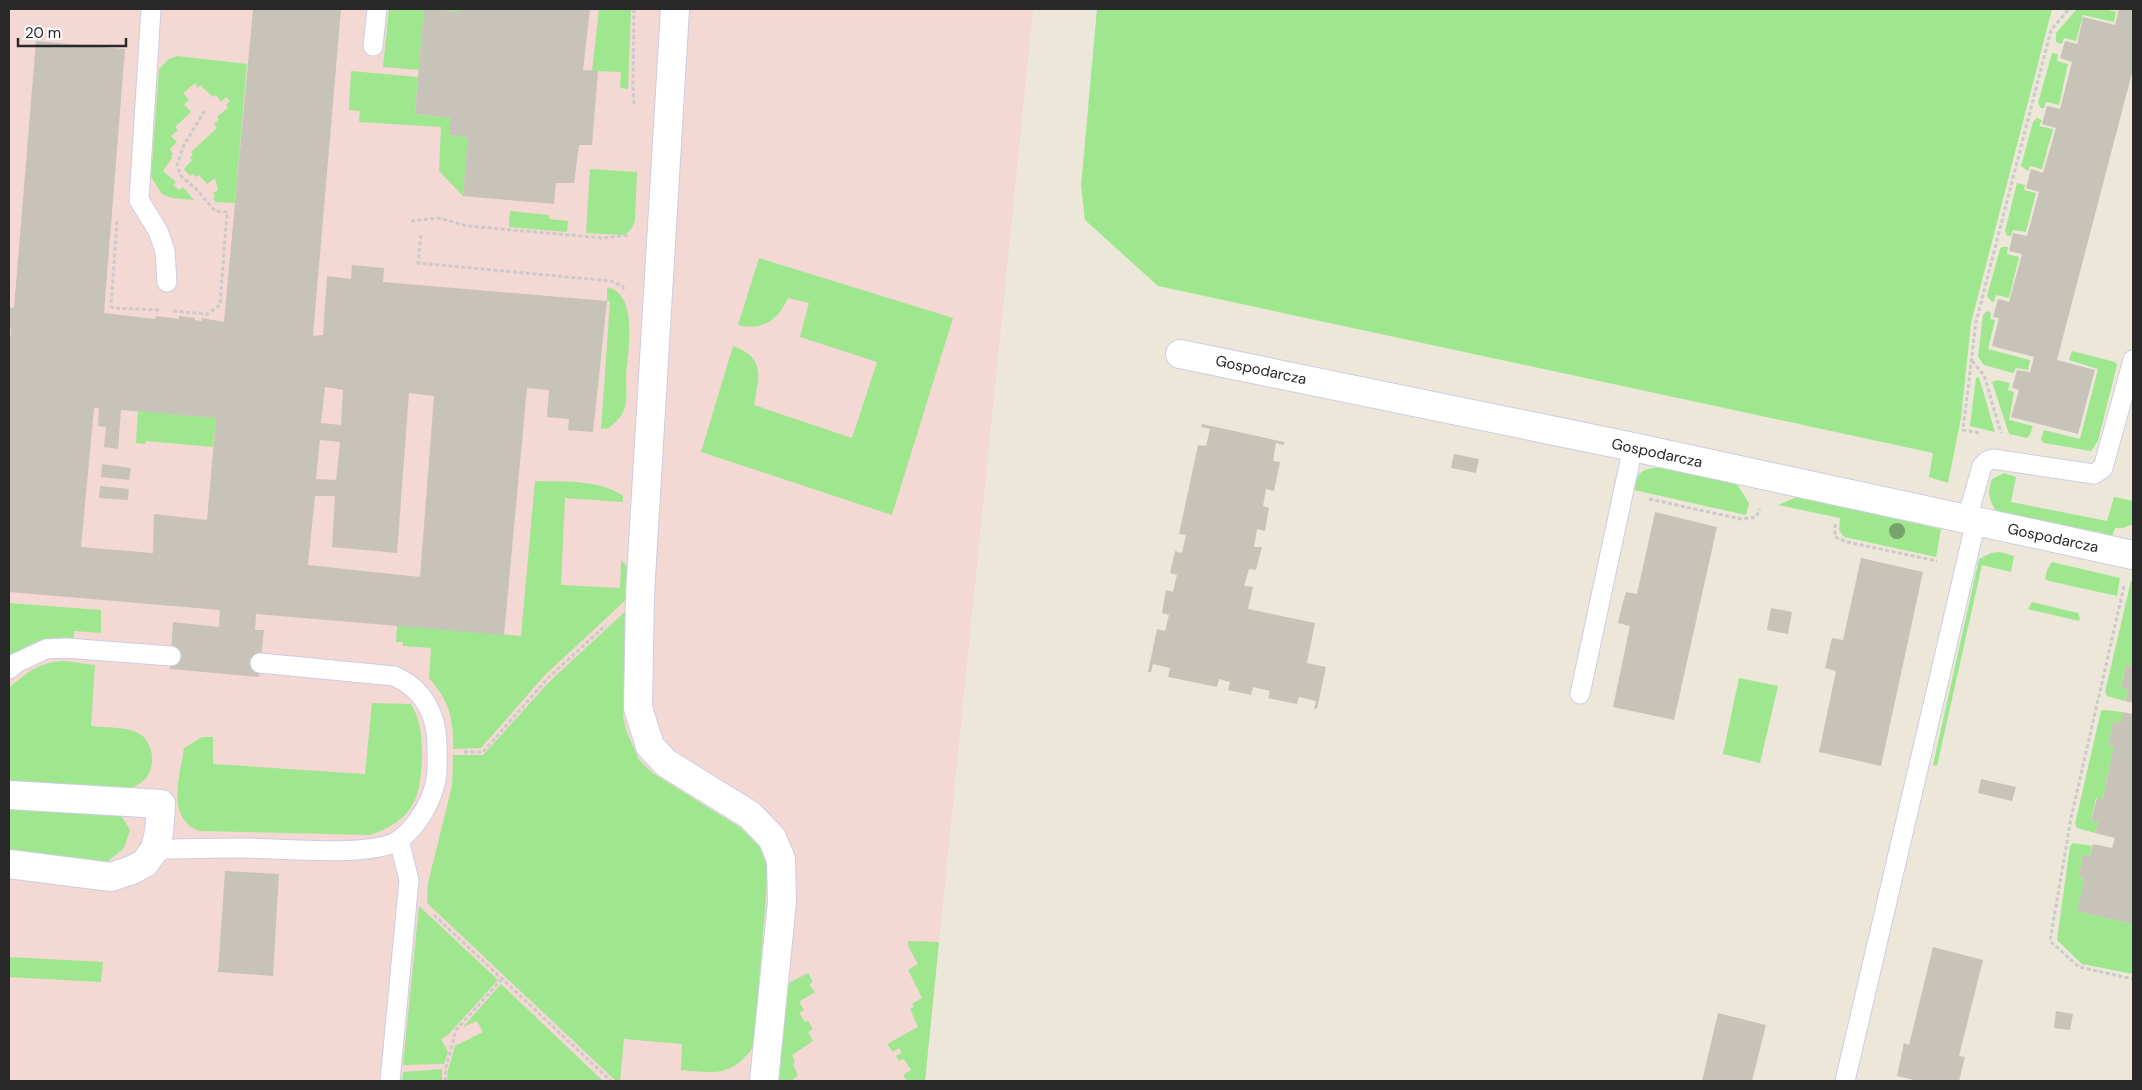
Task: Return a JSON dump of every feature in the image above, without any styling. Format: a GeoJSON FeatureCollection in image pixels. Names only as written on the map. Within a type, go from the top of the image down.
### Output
{"type":"FeatureCollection","features":[{"type":"Feature","properties":{"kind":"street"},"geometry":{"type":"LineString","coordinates":[[675,9],[640,594],[638,708],[650,746],[666,763],[750,815],[772,838],[781,860],[782,902],[764,1081]]}},
{"type":"Feature","properties":{"kind":"street","name":"Gospodarcza"},"geometry":{"type":"LineString","coordinates":[[1180,354],[1633,447],[2133,555]]}},
{"type":"Feature","properties":{"kind":"street"},"geometry":{"type":"LineString","coordinates":[[9,795],[161,804],[159,832],[154,849],[145,862],[132,870],[111,876],[9,864]]}},
{"type":"Feature","properties":{"kind":"lane"},"geometry":{"type":"LineString","coordinates":[[151,9],[139,200],[158,231],[166,251],[167,282]]}},
{"type":"Feature","properties":{"kind":"lane"},"geometry":{"type":"LineString","coordinates":[[373,46],[377,9]]}},
{"type":"Feature","properties":{"kind":"lane"},"geometry":{"type":"LineString","coordinates":[[1844,1081],[1970,548],[1971,520],[1982,466],[1994,459],[2094,474],[2103,468],[2133,360]]}},
{"type":"Feature","properties":{"kind":"lane"},"geometry":{"type":"LineString","coordinates":[[1580,694],[1633,447]]}},
{"type":"Feature","properties":{"kind":"lane"},"geometry":{"type":"LineString","coordinates":[[9,669],[16,663],[46,650],[66,648],[171,656]]}},
{"type":"Feature","properties":{"kind":"lane"},"geometry":{"type":"LineString","coordinates":[[154,849],[356,850],[382,847],[399,840],[415,824],[429,800],[436,779],[436,733],[431,709],[420,693],[404,680],[394,676],[260,663]]}},
{"type":"Feature","properties":{"kind":"lane"},"geometry":{"type":"LineString","coordinates":[[390,1081],[409,880],[399,840]]}},
{"type":"Feature","properties":{"kind":"path"},"geometry":{"type":"LineString","coordinates":[[634,9],[633,87],[635,108]]}},
{"type":"Feature","properties":{"kind":"path"},"geometry":{"type":"LineString","coordinates":[[1963,430],[1976,322],[2051,30],[2069,9]]}},
{"type":"Feature","properties":{"kind":"path"},"geometry":{"type":"LineString","coordinates":[[411,221],[438,218],[468,226],[603,238],[624,237],[632,234]]}},
{"type":"Feature","properties":{"kind":"path"},"geometry":{"type":"LineString","coordinates":[[421,235],[418,263],[611,281],[622,286],[629,296]]}},
{"type":"Feature","properties":{"kind":"path"},"geometry":{"type":"LineString","coordinates":[[1972,360],[1984,375],[2003,438]]}},
{"type":"Feature","properties":{"kind":"path"},"geometry":{"type":"LineString","coordinates":[[1623,493],[1741,519],[1756,517],[1760,508],[1769,510]]}},
{"type":"Feature","properties":{"kind":"path"},"geometry":{"type":"LineString","coordinates":[[1826,522],[1836,524],[1835,537],[1847,542],[1941,561],[1946,542],[1970,548]]}},
{"type":"Feature","properties":{"kind":"path"},"geometry":{"type":"LineString","coordinates":[[2125,584],[2071,818],[2050,941],[2079,967],[2133,979]]}},
{"type":"Feature","properties":{"kind":"path"},"geometry":{"type":"LineString","coordinates":[[457,752],[483,752],[548,678],[640,594]]}},
{"type":"Feature","properties":{"kind":"path"},"geometry":{"type":"LineString","coordinates":[[445,1081],[446,1067],[456,1030],[502,980]]}},
{"type":"Feature","properties":{"kind":"shaded area"},"geometry":{"type":"Polygon","coordinates":[[[9,9],[1033,9],[925,1081],[9,1081],[9,9]]]}},
{"type":"Feature","properties":{"kind":"green space"},"geometry":{"type":"Polygon","coordinates":[[[389,9],[424,9],[419,70],[383,67],[389,9]]]}},
{"type":"Feature","properties":{"kind":"green space"},"geometry":{"type":"Polygon","coordinates":[[[424,9],[460,9],[460,12],[424,9]]]}},
{"type":"Feature","properties":{"kind":"green space"},"geometry":{"type":"Polygon","coordinates":[[[599,9],[631,9],[628,89],[620,88],[621,72],[592,71],[599,9]]]}},
{"type":"Feature","properties":{"kind":"green space"},"geometry":{"type":"Polygon","coordinates":[[[1097,9],[2052,9],[1971,323],[1961,418],[1948,483],[1929,477],[1933,453],[1158,286],[1085,220],[1081,186],[1097,9]]]}},
{"type":"Feature","properties":{"kind":"green space"},"geometry":{"type":"Polygon","coordinates":[[[2077,9],[2104,9],[2116,12],[2114,22],[2083,15],[2076,41],[2064,38],[2062,44],[2056,42],[2056,33],[2077,9]]]}},
{"type":"Feature","properties":{"kind":"green space"},"geometry":{"type":"Polygon","coordinates":[[[2052,53],[2058,54],[2057,61],[2068,64],[2059,105],[2046,102],[2044,108],[2041,108],[2038,103],[2052,53]]]}},
{"type":"Feature","properties":{"kind":"green space"},"geometry":{"type":"Polygon","coordinates":[[[177,56],[247,64],[235,203],[216,202],[213,199],[215,196],[213,193],[218,190],[215,178],[207,184],[199,175],[196,177],[193,174],[190,176],[184,169],[192,160],[190,158],[193,155],[191,152],[217,128],[214,124],[219,120],[217,117],[228,108],[226,105],[230,101],[226,97],[221,102],[216,95],[213,97],[200,85],[198,88],[195,83],[183,93],[189,100],[184,104],[191,112],[175,127],[178,130],[171,136],[177,142],[170,149],[173,154],[172,158],[163,171],[176,182],[173,185],[179,190],[183,187],[194,200],[172,198],[162,194],[151,177],[159,69],[169,59],[177,56]]]}},
{"type":"Feature","properties":{"kind":"green space"},"geometry":{"type":"Polygon","coordinates":[[[351,71],[418,77],[415,114],[451,118],[449,135],[468,137],[463,196],[439,171],[441,127],[359,122],[360,111],[349,110],[351,71]]]}},
{"type":"Feature","properties":{"kind":"green space"},"geometry":{"type":"Polygon","coordinates":[[[2037,118],[2042,120],[2039,126],[2053,129],[2042,169],[2030,166],[2028,171],[2021,166],[2033,122],[2037,118]]]}},
{"type":"Feature","properties":{"kind":"green space"},"geometry":{"type":"Polygon","coordinates":[[[590,169],[637,172],[635,221],[632,228],[625,235],[586,233],[590,169]]]}},
{"type":"Feature","properties":{"kind":"green space"},"geometry":{"type":"Polygon","coordinates":[[[2017,183],[2025,185],[2024,190],[2036,193],[2026,232],[2013,230],[2011,236],[2007,236],[2005,231],[2017,183]]]}},
{"type":"Feature","properties":{"kind":"green space"},"geometry":{"type":"Polygon","coordinates":[[[510,211],[549,215],[549,219],[568,221],[567,232],[509,227],[510,211]]]}},
{"type":"Feature","properties":{"kind":"green space"},"geometry":{"type":"Polygon","coordinates":[[[2002,247],[2008,247],[2007,254],[2019,257],[2009,298],[1996,295],[1994,302],[1987,296],[2002,247]]]}},
{"type":"Feature","properties":{"kind":"green space"},"geometry":{"type":"Polygon","coordinates":[[[759,258],[953,318],[892,515],[701,452],[733,346],[751,356],[758,370],[754,405],[852,438],[877,362],[800,337],[809,303],[788,298],[784,306],[769,322],[755,326],[738,325],[759,258]]]}},
{"type":"Feature","properties":{"kind":"green space"},"geometry":{"type":"Polygon","coordinates":[[[607,287],[617,292],[624,300],[628,312],[629,338],[624,410],[609,428],[601,429],[610,302],[607,301],[607,287]]]}},
{"type":"Feature","properties":{"kind":"green space"},"geometry":{"type":"Polygon","coordinates":[[[1987,311],[1991,313],[1990,319],[1995,320],[1988,349],[2030,360],[2028,370],[2016,368],[2013,373],[1984,365],[1978,357],[1983,315],[1987,311]]]}},
{"type":"Feature","properties":{"kind":"green space"},"geometry":{"type":"Polygon","coordinates":[[[2072,351],[2115,362],[2117,365],[2098,441],[2091,451],[2044,443],[2041,439],[2044,430],[2080,439],[2098,369],[2069,360],[2072,351]]]}},
{"type":"Feature","properties":{"kind":"green space"},"geometry":{"type":"Polygon","coordinates":[[[1979,377],[1995,432],[1970,426],[1976,378],[1979,377]]]}},
{"type":"Feature","properties":{"kind":"green space"},"geometry":{"type":"Polygon","coordinates":[[[1997,380],[2010,383],[2008,390],[2014,392],[2009,420],[2033,426],[2027,438],[2009,434],[1992,382],[1997,380]]]}},
{"type":"Feature","properties":{"kind":"green space"},"geometry":{"type":"Polygon","coordinates":[[[138,411],[216,418],[213,447],[146,441],[145,444],[136,443],[138,411]]]}},
{"type":"Feature","properties":{"kind":"green space"},"geometry":{"type":"Polygon","coordinates":[[[1665,467],[1733,482],[1738,486],[1749,503],[1746,515],[1634,490],[1638,477],[1643,471],[1665,467]]]}},
{"type":"Feature","properties":{"kind":"green space"},"geometry":{"type":"Polygon","coordinates":[[[2004,473],[2016,477],[2011,502],[2107,521],[2114,497],[2133,501],[2133,524],[2123,528],[2115,528],[2112,536],[2103,535],[2098,531],[2095,533],[1996,511],[1989,492],[1992,479],[2004,473]]]}},
{"type":"Feature","properties":{"kind":"green space"},"geometry":{"type":"Polygon","coordinates":[[[535,481],[581,482],[603,487],[623,496],[623,502],[565,498],[561,585],[620,588],[621,560],[631,570],[630,596],[545,675],[481,748],[453,749],[449,710],[436,686],[429,678],[431,648],[403,646],[403,642],[396,642],[397,625],[521,636],[535,481]]]}},
{"type":"Feature","properties":{"kind":"green space"},"geometry":{"type":"Polygon","coordinates":[[[1797,497],[1941,529],[1936,557],[1844,537],[1839,530],[1840,518],[1778,505],[1797,497]]]}},
{"type":"Feature","properties":{"kind":"green space"},"geometry":{"type":"Polygon","coordinates":[[[2000,552],[2014,556],[2011,572],[1982,565],[1937,766],[1933,765],[1979,559],[1991,553],[2000,552]]]}},
{"type":"Feature","properties":{"kind":"green space"},"geometry":{"type":"Polygon","coordinates":[[[2052,562],[2120,578],[2117,596],[2045,579],[2047,570],[2052,562]]]}},
{"type":"Feature","properties":{"kind":"green space"},"geometry":{"type":"Polygon","coordinates":[[[2131,581],[2133,581],[2133,666],[2126,665],[2121,687],[2128,689],[2125,701],[2107,696],[2105,692],[2131,581]]]}},
{"type":"Feature","properties":{"kind":"green space"},"geometry":{"type":"Polygon","coordinates":[[[2032,602],[2078,613],[2079,621],[2028,609],[2032,602]]]}},
{"type":"Feature","properties":{"kind":"green space"},"geometry":{"type":"Polygon","coordinates":[[[9,603],[101,610],[101,633],[74,631],[74,638],[54,638],[39,641],[9,658],[9,603]]]}},
{"type":"Feature","properties":{"kind":"green space"},"geometry":{"type":"Polygon","coordinates":[[[630,607],[623,716],[626,730],[639,760],[654,774],[741,828],[760,847],[768,870],[754,1046],[746,1056],[730,1068],[722,1071],[704,1072],[681,1070],[682,1044],[624,1039],[620,1081],[616,1081],[427,903],[428,883],[452,786],[453,755],[483,755],[550,681],[630,607]]]}},
{"type":"Feature","properties":{"kind":"green space"},"geometry":{"type":"Polygon","coordinates":[[[64,661],[95,665],[91,726],[121,728],[133,731],[148,742],[152,755],[151,769],[144,780],[137,785],[123,791],[9,781],[9,688],[40,666],[47,663],[64,661]]]}},
{"type":"Feature","properties":{"kind":"green space"},"geometry":{"type":"Polygon","coordinates":[[[1739,678],[1778,686],[1760,763],[1723,754],[1739,678]]]}},
{"type":"Feature","properties":{"kind":"green space"},"geometry":{"type":"Polygon","coordinates":[[[372,703],[411,704],[417,716],[420,729],[422,756],[420,784],[412,806],[396,823],[370,835],[200,831],[189,825],[182,817],[177,796],[184,748],[202,737],[213,737],[213,764],[365,774],[372,703]]]}},
{"type":"Feature","properties":{"kind":"green space"},"geometry":{"type":"Polygon","coordinates":[[[2101,711],[2123,712],[2120,723],[2113,722],[2108,745],[2114,746],[2103,799],[2096,798],[2091,820],[2098,822],[2095,833],[2077,828],[2075,824],[2101,711]]]}},
{"type":"Feature","properties":{"kind":"green space"},"geometry":{"type":"Polygon","coordinates":[[[9,806],[116,815],[122,817],[130,830],[124,848],[106,863],[9,853],[9,806]]]}},
{"type":"Feature","properties":{"kind":"green space"},"geometry":{"type":"Polygon","coordinates":[[[2073,843],[2092,846],[2090,856],[2083,855],[2079,877],[2085,879],[2078,911],[2133,924],[2133,974],[2082,964],[2057,940],[2070,846],[2073,843]]]}},
{"type":"Feature","properties":{"kind":"green space"},"geometry":{"type":"Polygon","coordinates":[[[419,906],[498,980],[448,1035],[441,1039],[448,1052],[444,1064],[403,1065],[419,906]]]}},
{"type":"Feature","properties":{"kind":"green space"},"geometry":{"type":"Polygon","coordinates":[[[908,941],[939,942],[925,1081],[907,1081],[903,1075],[911,1070],[904,1059],[899,1061],[896,1056],[902,1053],[899,1048],[893,1052],[887,1044],[918,1027],[910,1009],[914,1007],[912,1004],[922,998],[908,970],[918,964],[909,948],[908,941]]]}},
{"type":"Feature","properties":{"kind":"green space"},"geometry":{"type":"Polygon","coordinates":[[[9,957],[103,962],[101,982],[9,977],[9,957]]]}},
{"type":"Feature","properties":{"kind":"green space"},"geometry":{"type":"Polygon","coordinates":[[[808,973],[813,982],[809,985],[815,992],[799,1002],[804,1010],[799,1013],[805,1022],[808,1021],[813,1029],[808,1032],[813,1041],[792,1055],[795,1062],[793,1065],[798,1075],[793,1079],[794,1081],[779,1081],[787,984],[808,973]]]}},
{"type":"Feature","properties":{"kind":"green space"},"geometry":{"type":"Polygon","coordinates":[[[501,984],[603,1081],[447,1081],[455,1046],[483,1032],[477,1021],[463,1027],[501,984]]]}},
{"type":"Feature","properties":{"kind":"green space"},"geometry":{"type":"Polygon","coordinates":[[[442,1069],[442,1081],[402,1081],[403,1072],[442,1069]]]}},
{"type":"Feature","properties":{"kind":"building"},"geometry":{"type":"Polygon","coordinates":[[[253,9],[341,9],[313,336],[323,335],[327,276],[351,279],[352,265],[384,268],[383,282],[607,301],[593,432],[568,430],[569,419],[547,417],[549,390],[527,388],[504,635],[256,614],[255,630],[264,630],[259,677],[170,669],[173,622],[219,627],[220,610],[9,592],[9,353],[11,328],[9,328],[9,307],[14,308],[36,41],[125,49],[104,313],[155,319],[156,316],[179,319],[179,316],[202,321],[202,318],[224,322],[253,9]],[[325,387],[321,423],[341,425],[343,390],[325,387]],[[409,393],[397,553],[332,547],[335,496],[315,496],[308,565],[420,577],[434,396],[409,393]],[[94,408],[81,547],[153,553],[154,514],[207,520],[216,418],[121,410],[118,449],[104,447],[106,427],[98,426],[99,408],[94,408]],[[320,440],[316,479],[336,480],[340,442],[320,440]]]}},
{"type":"Feature","properties":{"kind":"building"},"geometry":{"type":"Polygon","coordinates":[[[424,9],[460,12],[460,9],[590,9],[583,70],[598,71],[592,145],[579,145],[574,183],[556,183],[554,204],[463,196],[468,137],[449,135],[451,118],[415,114],[424,9]]]}},
{"type":"Feature","properties":{"kind":"building"},"geometry":{"type":"Polygon","coordinates":[[[2119,9],[2133,9],[2133,69],[2057,360],[2095,370],[2078,434],[2011,417],[2019,390],[2012,388],[2017,370],[2030,372],[2034,357],[1992,346],[1999,318],[1993,317],[1998,299],[2009,302],[2022,254],[2009,251],[2013,233],[2027,236],[2039,192],[2026,188],[2031,169],[2043,173],[2056,128],[2042,124],[2047,106],[2060,109],[2072,62],[2060,58],[2065,41],[2077,44],[2083,17],[2115,25],[2119,9]]]}},
{"type":"Feature","properties":{"kind":"building"},"geometry":{"type":"Polygon","coordinates":[[[1202,424],[1284,442],[1284,445],[1276,443],[1273,461],[1280,462],[1274,491],[1266,489],[1263,506],[1269,508],[1265,531],[1257,529],[1254,547],[1262,547],[1256,570],[1249,569],[1244,586],[1253,587],[1248,609],[1315,623],[1307,663],[1326,667],[1317,709],[1314,708],[1316,701],[1299,697],[1297,704],[1268,698],[1270,691],[1253,687],[1251,695],[1228,690],[1230,682],[1219,679],[1217,687],[1168,677],[1170,668],[1153,664],[1151,672],[1148,672],[1157,629],[1165,631],[1169,615],[1162,613],[1166,590],[1173,592],[1177,575],[1170,573],[1175,551],[1182,553],[1186,535],[1179,534],[1198,445],[1206,446],[1210,429],[1201,427],[1202,424]]]}},
{"type":"Feature","properties":{"kind":"building"},"geometry":{"type":"Polygon","coordinates":[[[1454,454],[1479,459],[1476,473],[1451,468],[1454,454]]]}},
{"type":"Feature","properties":{"kind":"building"},"geometry":{"type":"Polygon","coordinates":[[[102,464],[131,468],[129,480],[101,477],[102,464]]]}},
{"type":"Feature","properties":{"kind":"building"},"geometry":{"type":"Polygon","coordinates":[[[100,486],[129,489],[128,500],[99,498],[100,486]]]}},
{"type":"Feature","properties":{"kind":"building"},"geometry":{"type":"Polygon","coordinates":[[[1655,512],[1717,527],[1674,720],[1613,707],[1630,626],[1618,623],[1626,592],[1637,594],[1655,512]]]}},
{"type":"Feature","properties":{"kind":"building"},"geometry":{"type":"Polygon","coordinates":[[[1861,558],[1923,572],[1881,766],[1819,752],[1836,671],[1825,668],[1832,638],[1843,640],[1861,558]]]}},
{"type":"Feature","properties":{"kind":"building"},"geometry":{"type":"Polygon","coordinates":[[[1771,608],[1792,612],[1788,634],[1767,630],[1771,608]]]}},
{"type":"Feature","properties":{"kind":"building"},"geometry":{"type":"Polygon","coordinates":[[[2126,665],[2133,666],[2133,703],[2125,701],[2128,689],[2121,688],[2126,665]]]}},
{"type":"Feature","properties":{"kind":"building"},"geometry":{"type":"Polygon","coordinates":[[[2123,712],[2133,714],[2133,924],[2077,911],[2085,879],[2079,877],[2083,855],[2090,856],[2093,844],[2112,848],[2115,838],[2095,833],[2098,822],[2091,820],[2097,798],[2103,799],[2114,746],[2108,745],[2113,722],[2120,723],[2123,712]]]}},
{"type":"Feature","properties":{"kind":"building"},"geometry":{"type":"Polygon","coordinates":[[[1981,779],[2016,787],[2012,801],[1978,793],[1981,779]]]}},
{"type":"Feature","properties":{"kind":"building"},"geometry":{"type":"Polygon","coordinates":[[[225,871],[279,874],[273,976],[218,972],[225,871]]]}},
{"type":"Feature","properties":{"kind":"building"},"geometry":{"type":"Polygon","coordinates":[[[1933,947],[1983,960],[1959,1056],[1965,1057],[1959,1081],[1918,1081],[1897,1076],[1904,1043],[1909,1045],[1933,947]]]}},
{"type":"Feature","properties":{"kind":"building"},"geometry":{"type":"Polygon","coordinates":[[[2056,1011],[2073,1014],[2070,1030],[2054,1028],[2056,1011]]]}},
{"type":"Feature","properties":{"kind":"building"},"geometry":{"type":"Polygon","coordinates":[[[1718,1013],[1766,1025],[1752,1081],[1702,1081],[1718,1013]]]}}]}
